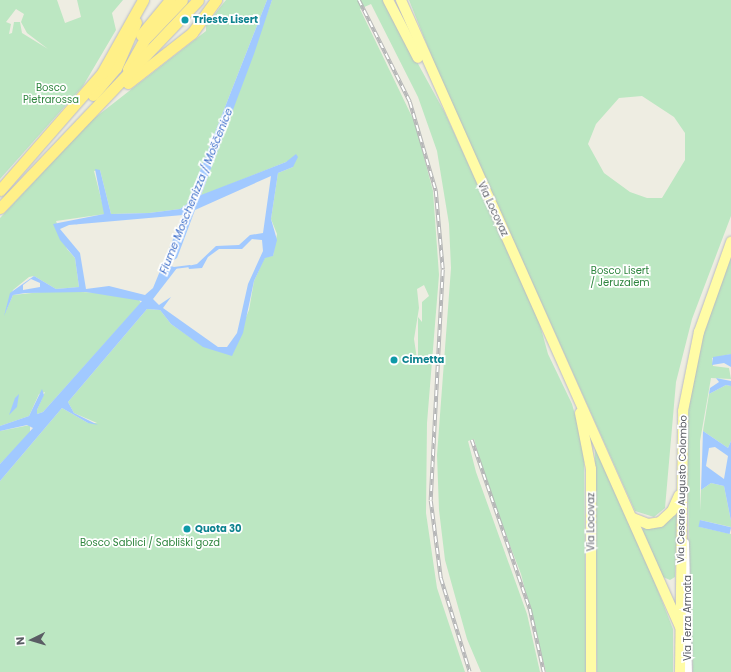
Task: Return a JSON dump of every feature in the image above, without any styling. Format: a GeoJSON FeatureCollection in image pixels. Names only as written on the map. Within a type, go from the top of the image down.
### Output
{"type":"FeatureCollection","features":[{"type":"Feature","properties":{"kind":"highway"},"geometry":{"type":"LineString","coordinates":[[0,190],[42,145],[102,73],[144,0]]}},
{"type":"Feature","properties":{"kind":"highway"},"geometry":{"type":"LineString","coordinates":[[102,102],[125,70],[141,35],[170,0]]}},
{"type":"Feature","properties":{"kind":"highway"},"geometry":{"type":"LineString","coordinates":[[102,102],[123,77],[144,40],[182,0]]}},
{"type":"Feature","properties":{"kind":"highway"},"geometry":{"type":"LineString","coordinates":[[102,102],[142,50],[190,0]]}},
{"type":"Feature","properties":{"kind":"highway"},"geometry":{"type":"LineString","coordinates":[[0,208],[198,0]]}},
{"type":"Feature","properties":{"kind":"highway"},"geometry":{"type":"LineString","coordinates":[[102,102],[171,37],[203,0]]}},
{"type":"Feature","properties":{"kind":"highway"},"geometry":{"type":"LineString","coordinates":[[199,15],[209,0]]}},
{"type":"Feature","properties":{"kind":"highway"},"geometry":{"type":"LineString","coordinates":[[102,102],[192,33],[216,0]]}},
{"type":"Feature","properties":{"kind":"highway"},"geometry":{"type":"LineString","coordinates":[[102,102],[175,41],[199,15],[216,0]]}},
{"type":"Feature","properties":{"kind":"main road","name":"Via Locovaz"},"geometry":{"type":"LineString","coordinates":[[388,0],[447,108]]}},
{"type":"Feature","properties":{"kind":"main road","name":"Via Locovaz"},"geometry":{"type":"LineString","coordinates":[[401,0],[447,108],[633,518],[680,626]]}},
{"type":"Feature","properties":{"kind":"main road","name":"Via Cesare Augusto Colombo"},"geometry":{"type":"LineString","coordinates":[[680,672],[683,411],[693,351],[731,242]]}},
{"type":"Feature","properties":{"kind":"main road","name":"Via Locovaz"},"geometry":{"type":"LineString","coordinates":[[568,375],[584,429],[591,469],[591,671]]}},
{"type":"Feature","properties":{"kind":"main road"},"geometry":{"type":"LineString","coordinates":[[633,518],[648,524],[660,522],[672,511],[681,489]]}},
{"type":"Feature","properties":{"kind":"street","name":"Via Terza Armata"},"geometry":{"type":"LineString","coordinates":[[681,516],[688,570],[688,672]]}},
{"type":"Feature","properties":{"kind":"shaded area"},"geometry":{"type":"Polygon","coordinates":[[[686,485],[692,566],[693,672],[685,672],[686,485]]]}},
{"type":"Feature","properties":{"kind":"green space","name":"Bosco Pietrarossa"},"geometry":{"type":"Polygon","coordinates":[[[0,0],[57,0],[65,23],[81,17],[77,0],[123,0],[112,13],[116,30],[83,86],[0,179],[0,0]],[[16,9],[6,22],[11,24],[9,34],[12,33],[14,22],[20,22],[22,33],[48,49],[27,33],[21,22],[24,14],[16,9]]]}},
{"type":"Feature","properties":{"kind":"green space"},"geometry":{"type":"Polygon","coordinates":[[[226,0],[267,0],[187,204],[180,209],[149,213],[111,214],[100,170],[94,171],[105,214],[56,221],[67,249],[75,258],[79,287],[56,289],[34,276],[29,277],[13,290],[5,313],[13,295],[51,291],[109,293],[139,300],[141,303],[43,412],[37,414],[37,410],[45,392],[39,394],[29,416],[0,426],[0,218],[92,120],[206,31],[206,25],[226,0]]]}},
{"type":"Feature","properties":{"kind":"green space","name":"Bosco Sablici / Sabliški gozd"},"geometry":{"type":"Polygon","coordinates":[[[272,0],[383,0],[445,113],[537,314],[548,354],[572,404],[584,446],[586,672],[546,672],[521,574],[485,481],[474,439],[468,441],[476,472],[527,614],[540,672],[481,672],[467,639],[445,560],[439,510],[437,455],[451,268],[449,224],[437,151],[418,97],[371,4],[360,9],[415,123],[433,191],[439,275],[427,423],[426,513],[437,588],[465,672],[0,672],[0,481],[62,408],[88,423],[97,423],[74,413],[68,402],[147,309],[160,310],[171,324],[197,342],[231,352],[249,310],[254,281],[265,257],[273,256],[277,234],[271,219],[278,173],[293,167],[291,160],[201,196],[272,0]],[[424,285],[417,289],[419,308],[414,339],[418,366],[418,317],[422,322],[422,302],[429,296],[424,285]]]}},
{"type":"Feature","properties":{"kind":"green space","name":"Bosco Lisert / Jeruzalem"},"geometry":{"type":"Polygon","coordinates":[[[409,0],[731,0],[731,216],[692,319],[676,382],[665,508],[654,517],[635,511],[439,75],[409,0]],[[642,96],[619,98],[596,124],[588,144],[604,173],[630,192],[647,198],[662,198],[685,160],[685,133],[674,117],[642,96]]]}},
{"type":"Feature","properties":{"kind":"green space"},"geometry":{"type":"Polygon","coordinates":[[[731,254],[731,354],[712,358],[713,366],[729,368],[731,379],[711,378],[700,441],[700,511],[701,490],[711,483],[724,486],[731,527],[700,520],[700,527],[731,534],[731,672],[693,672],[686,422],[696,354],[731,254]]]}},
{"type":"Feature","properties":{"kind":"green space"},"geometry":{"type":"Polygon","coordinates":[[[726,385],[731,386],[731,441],[728,448],[703,431],[709,394],[726,385]]]}},
{"type":"Feature","properties":{"kind":"green space"},"geometry":{"type":"Polygon","coordinates":[[[30,425],[30,433],[0,464],[0,431],[30,425]]]}},
{"type":"Feature","properties":{"kind":"green space"},"geometry":{"type":"Polygon","coordinates":[[[595,448],[632,524],[673,629],[673,672],[597,672],[595,448]]]}},
{"type":"Feature","properties":{"kind":"green space"},"geometry":{"type":"Polygon","coordinates":[[[673,515],[677,515],[675,577],[670,580],[663,577],[642,529],[673,515]]]}},
{"type":"Feature","properties":{"kind":"water","name":"Fiume Moschenizza / Moščenice"},"geometry":{"type":"Polygon","coordinates":[[[267,0],[272,0],[254,54],[201,195],[286,162],[296,154],[298,157],[293,167],[278,173],[271,219],[277,240],[273,256],[265,258],[254,281],[243,333],[232,356],[203,347],[171,324],[160,310],[147,309],[68,402],[74,413],[98,425],[88,423],[62,408],[0,481],[0,464],[33,428],[27,425],[0,431],[0,426],[29,416],[42,389],[44,395],[37,410],[37,414],[43,412],[142,301],[86,292],[25,293],[13,295],[4,316],[10,293],[34,276],[56,289],[79,287],[75,258],[60,240],[53,224],[104,214],[95,169],[100,170],[111,214],[149,213],[180,209],[187,204],[267,0]],[[271,176],[195,210],[177,258],[171,262],[171,266],[177,268],[153,299],[159,305],[171,297],[163,308],[218,347],[227,347],[237,333],[248,284],[263,251],[262,240],[252,239],[242,249],[219,249],[208,257],[202,268],[189,269],[188,266],[197,264],[216,246],[239,245],[250,235],[263,233],[271,176]],[[183,215],[69,225],[60,229],[80,253],[86,289],[109,286],[145,295],[153,288],[183,215]],[[31,279],[23,285],[23,290],[40,287],[40,283],[31,279]]]}},
{"type":"Feature","properties":{"kind":"water"},"geometry":{"type":"Polygon","coordinates":[[[731,354],[731,367],[724,363],[712,365],[713,357],[731,354]]]}},
{"type":"Feature","properties":{"kind":"water"},"geometry":{"type":"Polygon","coordinates":[[[716,378],[731,381],[731,386],[726,385],[709,394],[710,388],[719,382],[716,378]]]}},
{"type":"Feature","properties":{"kind":"water"},"geometry":{"type":"Polygon","coordinates":[[[19,394],[17,407],[9,415],[15,398],[19,394]]]}},
{"type":"Feature","properties":{"kind":"water"},"geometry":{"type":"Polygon","coordinates":[[[703,431],[728,448],[731,441],[731,521],[724,486],[711,483],[701,490],[703,431]],[[715,447],[709,448],[706,466],[724,479],[728,456],[715,447]]]}},
{"type":"Feature","properties":{"kind":"water"},"geometry":{"type":"Polygon","coordinates":[[[700,520],[731,527],[730,534],[698,527],[700,520]]]}},
{"type":"Feature","properties":{"kind":"waterway","name":"Fiume Moschenizza / Moščenice"},"geometry":{"type":"LineString","coordinates":[[174,268],[190,266]]}},
{"type":"Feature","properties":{"kind":"railway"},"geometry":{"type":"LineString","coordinates":[[359,0],[410,102],[436,191],[443,270],[431,501],[441,578],[470,672]]}},
{"type":"Feature","properties":{"kind":"railway"},"geometry":{"type":"LineString","coordinates":[[472,440],[530,609],[544,672]]}},
{"type":"Feature","properties":{"kind":"place","name":"Trieste Lisert"},"geometry":{"type":"Point","coordinates":[185,20]}},
{"type":"Feature","properties":{"kind":"place","name":"Cimetta"},"geometry":{"type":"Point","coordinates":[394,360]}},
{"type":"Feature","properties":{"kind":"place","name":"Quota 30"},"geometry":{"type":"Point","coordinates":[187,529]}}]}
